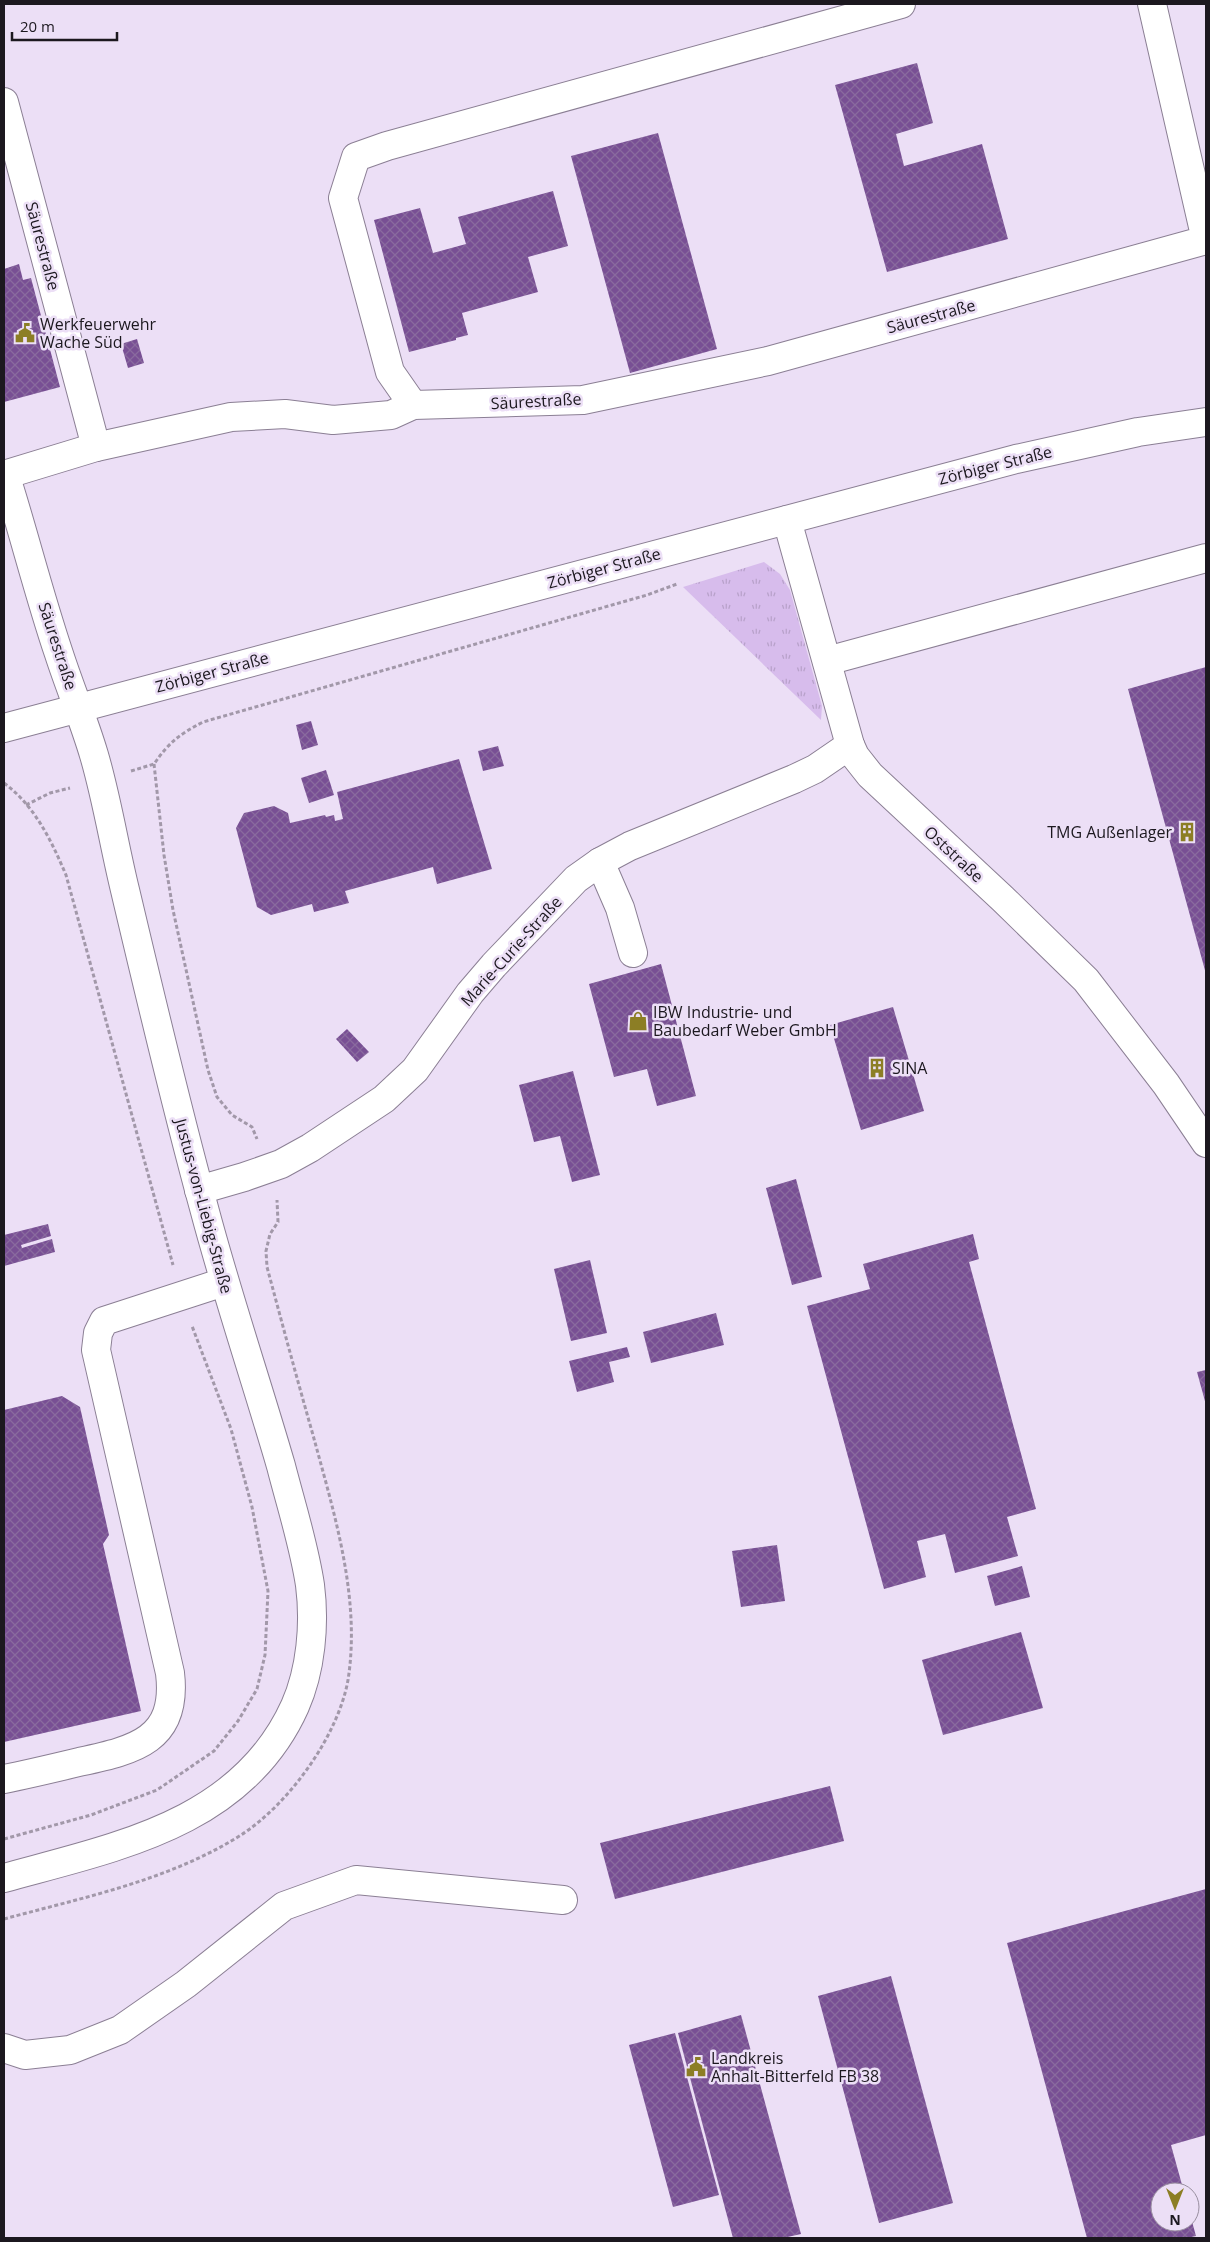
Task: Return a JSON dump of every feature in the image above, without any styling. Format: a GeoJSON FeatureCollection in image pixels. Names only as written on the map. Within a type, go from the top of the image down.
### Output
{"type":"FeatureCollection","features":[{"type":"Feature","properties":{"kind":"street"},"geometry":{"type":"LineString","coordinates":[[414,405],[390,372],[343,198],[356,157],[387,146],[901,4]]}},
{"type":"Feature","properties":{"kind":"street","name":"Säurestraße"},"geometry":{"type":"LineString","coordinates":[[78,708],[58,651],[5,474],[96,447],[231,417],[285,414],[333,420],[391,415],[414,405],[583,400],[768,361],[1206,240],[1152,4]]}},
{"type":"Feature","properties":{"kind":"street","name":"Säurestraße"},"geometry":{"type":"LineString","coordinates":[[4,102],[96,447]]}},
{"type":"Feature","properties":{"kind":"street","name":"Zörbiger Straße"},"geometry":{"type":"LineString","coordinates":[[4,728],[1078,444],[1138,432],[1206,422]]}},
{"type":"Feature","properties":{"kind":"street","name":"Oststraße"},"geometry":{"type":"LineString","coordinates":[[787,520],[850,745],[855,756],[870,776],[1003,899],[1086,980],[1166,1084],[1206,1143]]}},
{"type":"Feature","properties":{"kind":"street"},"geometry":{"type":"LineString","coordinates":[[827,661],[1206,558]]}},
{"type":"Feature","properties":{"kind":"street","name":"Justus-von-Liebig-Straße"},"geometry":{"type":"LineString","coordinates":[[4,1878],[127,1844],[162,1830],[195,1814],[245,1776],[276,1738],[296,1704],[306,1671],[311,1636],[310,1587],[295,1517],[260,1392],[224,1282],[199,1190],[163,1048],[95,757],[78,708]]}},
{"type":"Feature","properties":{"kind":"street","name":"Marie-Curie-Straße"},"geometry":{"type":"LineString","coordinates":[[199,1190],[268,1168],[310,1148],[384,1099],[415,1070],[470,994],[494,965],[576,879],[600,862],[630,846],[794,779],[815,769],[850,745]]}},
{"type":"Feature","properties":{"kind":"street"},"geometry":{"type":"LineString","coordinates":[[600,862],[620,908],[633,953]]}},
{"type":"Feature","properties":{"kind":"street"},"geometry":{"type":"LineString","coordinates":[[4,1779],[122,1753],[149,1738],[163,1724],[172,1692],[170,1673],[96,1350],[98,1333],[104,1321],[224,1282]]}},
{"type":"Feature","properties":{"kind":"street"},"geometry":{"type":"LineString","coordinates":[[4,2048],[25,2055],[70,2050],[120,2030],[186,1984],[284,1906],[356,1880],[563,1900]]}},
{"type":"Feature","properties":{"kind":"path"},"geometry":{"type":"LineString","coordinates":[[26,805],[50,793],[154,764],[165,748],[181,733],[203,722],[640,597],[672,587],[680,582]]}},
{"type":"Feature","properties":{"kind":"path"},"geometry":{"type":"LineString","coordinates":[[4,1919],[118,1889],[170,1870],[208,1853],[243,1834],[272,1811],[300,1780],[320,1750],[336,1717],[348,1681],[350,1648],[346,1577],[328,1491],[266,1267],[266,1251],[270,1234],[278,1222],[278,1203],[268,1168],[252,1127],[232,1115],[217,1097],[208,1070],[173,910],[164,855],[154,764]]}},
{"type":"Feature","properties":{"kind":"path"},"geometry":{"type":"LineString","coordinates":[[4,783],[26,805],[48,834],[66,874],[181,1296],[231,1429],[252,1507],[268,1591],[265,1655],[257,1689],[238,1721],[214,1750],[157,1790],[91,1815],[4,1839]]}},
{"type":"Feature","properties":{"kind":"green space"},"geometry":{"type":"Polygon","coordinates":[[[764,562],[780,574],[790,590],[822,706],[821,720],[683,587],[764,562]]]}},
{"type":"Feature","properties":{"kind":"building"},"geometry":{"type":"Polygon","coordinates":[[[917,63],[933,123],[896,134],[904,166],[982,144],[1008,239],[887,272],[835,85],[917,63]]]}},
{"type":"Feature","properties":{"kind":"building"},"geometry":{"type":"Polygon","coordinates":[[[658,133],[717,349],[630,373],[571,156],[658,133]]]}},
{"type":"Feature","properties":{"kind":"building"},"geometry":{"type":"Polygon","coordinates":[[[553,191],[568,246],[528,257],[538,292],[462,313],[468,335],[409,352],[374,220],[420,208],[433,253],[466,244],[458,217],[553,191]]]}},
{"type":"Feature","properties":{"kind":"building","name":"Werkfeuerwehr Wache Süd"},"geometry":{"type":"Polygon","coordinates":[[[19,264],[23,280],[31,278],[60,387],[4,402],[4,269],[19,264]]]}},
{"type":"Feature","properties":{"kind":"building"},"geometry":{"type":"Polygon","coordinates":[[[137,339],[144,363],[128,368],[121,344],[137,339]]]}},
{"type":"Feature","properties":{"kind":"building","name":"TMG Außenlager"},"geometry":{"type":"Polygon","coordinates":[[[1206,667],[1206,974],[1128,689],[1206,667]]]}},
{"type":"Feature","properties":{"kind":"building"},"geometry":{"type":"Polygon","coordinates":[[[311,721],[318,745],[302,750],[296,725],[311,721]]]}},
{"type":"Feature","properties":{"kind":"building"},"geometry":{"type":"Polygon","coordinates":[[[498,746],[504,766],[483,771],[478,751],[498,746]]]}},
{"type":"Feature","properties":{"kind":"building"},"geometry":{"type":"Polygon","coordinates":[[[459,759],[492,869],[437,884],[433,867],[345,891],[349,903],[314,912],[312,904],[271,915],[257,907],[236,828],[244,813],[274,806],[288,813],[290,823],[325,815],[326,817],[334,815],[335,821],[343,819],[337,792],[459,759]]]}},
{"type":"Feature","properties":{"kind":"building"},"geometry":{"type":"Polygon","coordinates":[[[326,770],[334,795],[309,803],[301,778],[326,770]]]}},
{"type":"Feature","properties":{"kind":"building","name":"IBW Industrie- und Baubedarf Weber GmbH"},"geometry":{"type":"Polygon","coordinates":[[[661,964],[696,1096],[657,1106],[647,1069],[614,1077],[589,984],[661,964]]]}},
{"type":"Feature","properties":{"kind":"building","name":"SINA"},"geometry":{"type":"Polygon","coordinates":[[[893,1007],[924,1111],[861,1130],[830,1025],[893,1007]]]}},
{"type":"Feature","properties":{"kind":"building"},"geometry":{"type":"Polygon","coordinates":[[[347,1029],[369,1052],[357,1062],[336,1039],[347,1029]]]}},
{"type":"Feature","properties":{"kind":"building"},"geometry":{"type":"Polygon","coordinates":[[[573,1071],[600,1175],[572,1182],[560,1136],[534,1142],[519,1085],[573,1071]]]}},
{"type":"Feature","properties":{"kind":"building"},"geometry":{"type":"Polygon","coordinates":[[[796,1179],[822,1277],[792,1285],[766,1188],[796,1179]]]}},
{"type":"Feature","properties":{"kind":"building"},"geometry":{"type":"Polygon","coordinates":[[[48,1224],[51,1236],[21,1245],[22,1248],[52,1239],[55,1252],[4,1266],[4,1235],[48,1224]]]}},
{"type":"Feature","properties":{"kind":"building"},"geometry":{"type":"Polygon","coordinates":[[[973,1234],[979,1259],[969,1262],[1036,1509],[1007,1517],[1018,1556],[955,1573],[945,1534],[917,1541],[926,1577],[884,1589],[807,1306],[870,1289],[863,1264],[973,1234]]]}},
{"type":"Feature","properties":{"kind":"building"},"geometry":{"type":"Polygon","coordinates":[[[590,1260],[607,1333],[571,1341],[554,1269],[590,1260]]]}},
{"type":"Feature","properties":{"kind":"building"},"geometry":{"type":"Polygon","coordinates":[[[716,1313],[724,1345],[651,1363],[643,1332],[716,1313]]]}},
{"type":"Feature","properties":{"kind":"building"},"geometry":{"type":"Polygon","coordinates":[[[627,1347],[630,1357],[609,1362],[614,1382],[577,1392],[569,1361],[627,1347]]]}},
{"type":"Feature","properties":{"kind":"building"},"geometry":{"type":"Polygon","coordinates":[[[1206,1370],[1206,1405],[1197,1372],[1206,1370]]]}},
{"type":"Feature","properties":{"kind":"building"},"geometry":{"type":"Polygon","coordinates":[[[62,1396],[80,1407],[109,1535],[103,1544],[141,1711],[4,1742],[4,1410],[62,1396]]]}},
{"type":"Feature","properties":{"kind":"building"},"geometry":{"type":"Polygon","coordinates":[[[777,1545],[785,1601],[741,1607],[732,1551],[777,1545]]]}},
{"type":"Feature","properties":{"kind":"building"},"geometry":{"type":"Polygon","coordinates":[[[1022,1566],[1030,1597],[995,1606],[987,1576],[1022,1566]]]}},
{"type":"Feature","properties":{"kind":"building"},"geometry":{"type":"Polygon","coordinates":[[[1021,1632],[1043,1708],[943,1735],[922,1660],[1021,1632]]]}},
{"type":"Feature","properties":{"kind":"building"},"geometry":{"type":"Polygon","coordinates":[[[830,1786],[844,1841],[615,1899],[600,1843],[830,1786]]]}},
{"type":"Feature","properties":{"kind":"building"},"geometry":{"type":"Polygon","coordinates":[[[1206,1889],[1206,2135],[1171,2145],[1181,2182],[1150,2182],[1150,2232],[1195,2232],[1196,2236],[1187,2238],[1087,2238],[1007,1943],[1206,1889]]]}},
{"type":"Feature","properties":{"kind":"building"},"geometry":{"type":"Polygon","coordinates":[[[891,1976],[953,2203],[879,2223],[818,1996],[891,1976]]]}},
{"type":"Feature","properties":{"kind":"building"},"geometry":{"type":"Polygon","coordinates":[[[741,2015],[801,2234],[783,2238],[733,2238],[678,2033],[741,2015]]]}},
{"type":"Feature","properties":{"kind":"building"},"geometry":{"type":"Polygon","coordinates":[[[675,2033],[719,2195],[673,2207],[629,2045],[675,2033]]]}},
{"type":"Feature","properties":{"kind":"place","name":"Werkfeuerwehr Wache Süd"},"geometry":{"type":"Point","coordinates":[25,333]}},
{"type":"Feature","properties":{"kind":"place","name":"TMG Außenlager"},"geometry":{"type":"Point","coordinates":[1187,832]}},
{"type":"Feature","properties":{"kind":"place","name":"IBW Industrie- und Baubedarf Weber GmbH"},"geometry":{"type":"Point","coordinates":[638,1021]}},
{"type":"Feature","properties":{"kind":"place","name":"SINA"},"geometry":{"type":"Point","coordinates":[877,1068]}},
{"type":"Feature","properties":{"kind":"place","name":"Landkreis Anhalt-Bitterfeld FB 38"},"geometry":{"type":"Point","coordinates":[696,2067]}}]}
